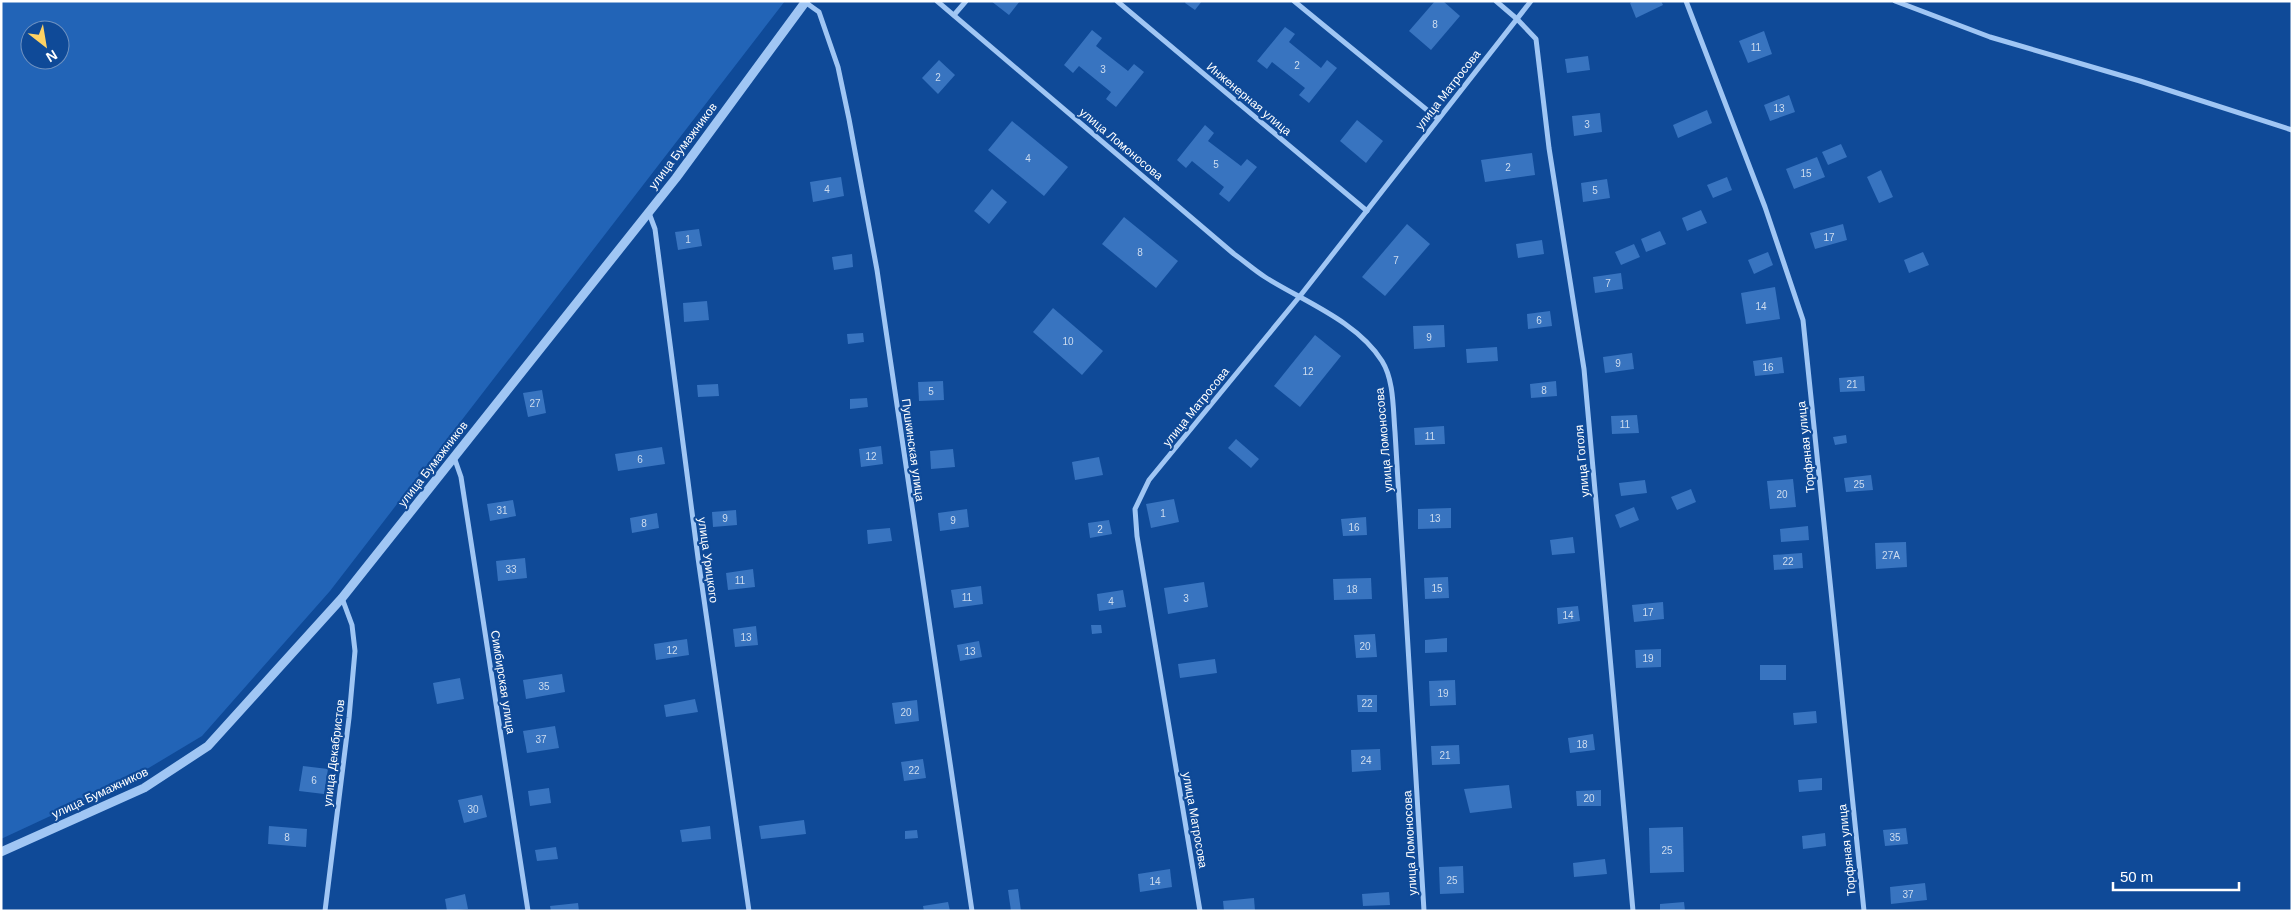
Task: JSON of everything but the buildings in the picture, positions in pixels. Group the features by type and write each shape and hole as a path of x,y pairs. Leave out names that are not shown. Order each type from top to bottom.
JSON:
{"street":[{"name":"улица Ломоносова","path":"937,1 1234,254 1264,277 1300,296 1361,336 1382,362 1392,391 1424,911"},
{"path":"954,15 966,1"},
{"name":"Инженерная улица","path":"1118,1 1367,211"},
{"path":"1294,1 1438,119"},
{"name":"улица Гоголя","path":"1496,1 1536,39 1549,148 1584,368 1633,911"},
{"name":"улица Матросова","path":"1200,911 1137,536 1135,509 1149,480 1300,296 1530,1"},
{"name":"Торфяная улица","path":"1686,1 1765,207 1803,320 1864,911"},
{"path":"1895,1 1990,37 2140,81 2292,130"},
{"name":"улица Бумажников","path":"1,852 144,788 208,746 342,598 648,212 806,2"},
{"name":"Пушкинская улица","path":"806,2 819,12 838,67 855,147 877,270 972,911"},
{"name":"улица Урицкого","path":"648,212 655,230 698,558 749,911"},
{"name":"Симбирская улица","path":"454,457 461,477 528,911"},
{"name":"улица Декабристов","path":"325,911 349,718 354,651 352,625 342,598"}],"shaded area":[{"path":"1,1 785,1 330,591 202,736 132,778 1,839"}]}
